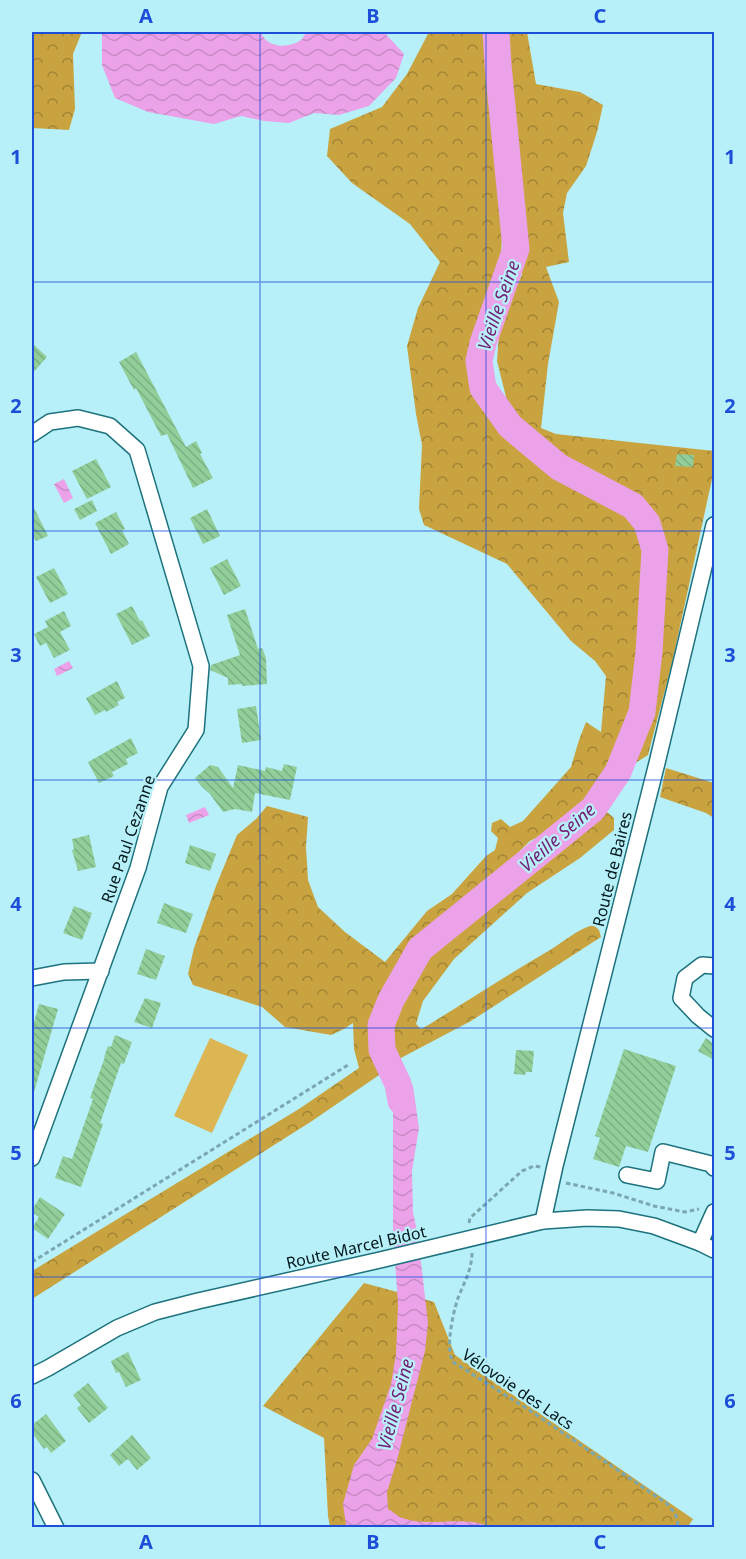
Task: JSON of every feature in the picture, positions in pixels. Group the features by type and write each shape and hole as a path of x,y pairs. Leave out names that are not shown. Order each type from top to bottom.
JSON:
{"street":[{"name":"Rue Paul Cezanne","path":"32,434 50,422 78,418 110,426 137,450 201,666 195,730 160,787 138,868 32,1158"},
{"name":"Route de Baires","path":"543,1221 714,525"},
{"path":"714,966 702,965 685,978 681,998 714,1029"},
{"path":"32,978 64,972 101,971"},
{"path":"627,1175 657,1181 663,1152 711,1164 714,1168"},
{"path":"700,1243 709,1210"},
{"name":"Route Marcel Bidot","path":"32,1376 117,1328 155,1312 543,1221 587,1218 619,1219 654,1226 714,1250"},
{"path":"32,1480 57,1527"}],"path":[{"path":"32,1262 348,1065"},
{"name":"Vélovoie des Lacs","path":"677,1527 677,1515 666,1503 532,1412 453,1362 449,1356 448,1343 457,1301 471,1265 472,1250 468,1239 470,1218 522,1171 534,1166 654,1206 685,1212 709,1210"}],"green space":[{"path":"32,32 82,32 73,54 75,109 69,130 32,128"},
{"path":"429,32 486,32 503,218 501,256 476,326 470,357 474,389 515,440 557,475 632,511 645,530 649,556 647,621 640,703 630,733 602,786 576,817 530,841 487,883 429,932 391,981 375,1019 372,1042 382,1073 312,1121 32,1299 32,1271 299,1109 359,1068 354,1049 353,1023 331,1035 285,1027 262,1007 193,985 188,974 194,948 237,835 267,806 308,817 306,847 308,880 318,907 345,932 385,962 427,911 452,894 486,856 495,850 498,838 491,831 492,823 501,819 510,827 523,821 571,767 586,722 601,732 606,676 595,661 571,641 507,564 424,525 419,509 422,445 407,346 418,308 440,262 410,224 352,183 327,156 330,129 382,107 407,74"},
{"path":"503,32 527,32 536,84 580,92 603,105 586,166 567,193 563,213 569,262 546,267 559,302 548,364 541,428 556,434 714,451 714,470 672,663 648,755 626,769 650,702 662,556 654,523 637,502 570,464 518,423 506,397 497,361 500,319 522,275"},
{"path":"666,768 714,783 714,818 660,797"},
{"path":"607,812 614,818 614,830 580,858 527,893 454,959 423,1001 416,1024 421,1029 430,1024 582,929 594,925 601,937 471,1021 399,1059 389,1042 387,1031 393,1008 433,954 513,885"},
{"path":"364,1283 434,1302 455,1355 693,1519 687,1528 330,1527 324,1438 263,1406"}],"shaded area":[{"path":"210,1038 248,1055 212,1133 174,1116"}],"water":[{"path":"102,32 261,32 272,44 284,46 301,40 307,32 384,32 404,54 396,78 369,106 339,115 314,113 289,123 241,116 214,124 148,112 115,98 102,65"},
{"path":"64,479 73,498 64,503 54,484"},
{"path":"69,661 73,668 57,676 54,669"},
{"path":"205,807 209,815 189,823 186,815"},
{"path":"399,1059 413,1086 419,1128 412,1171 413,1212 428,1323 425,1351 387,1492 388,1509 400,1517 422,1522 468,1522 490,1527 347,1527 346,1525 343,1504 354,1465 372,1439 391,1384 396,1354 398,1304 393,1232 393,1113 391,1097 382,1073"}],"building":[{"path":"32,343 47,357 32,374"},
{"path":"136,352 186,447 196,441 213,478 193,488 167,434 161,436 136,388 134,390 119,362"},
{"path":"677,454 694,455 693,467 675,466"},
{"path":"96,459 111,487 87,499 72,471"},
{"path":"92,500 97,511 80,520 74,509"},
{"path":"32,504 48,536 36,541 32,534"},
{"path":"207,509 220,536 203,544 190,518"},
{"path":"116,512 125,529 122,530 129,544 111,554 95,523"},
{"path":"227,559 241,586 224,595 210,568"},
{"path":"54,568 68,594 50,603 36,577"},
{"path":"132,606 150,636 132,645 116,614"},
{"path":"245,609 258,649 262,648 266,658 267,684 228,685 228,678 210,670 211,665 240,655 227,615"},
{"path":"64,611 71,626 60,632 70,650 54,658 46,643 40,646 34,634 48,627 45,621"},
{"path":"117,681 125,698 117,702 119,705 95,715 86,698"},
{"path":"256,706 261,740 242,743 237,709"},
{"path":"131,738 138,753 126,759 128,764 112,772 114,776 99,783 88,762"},
{"path":"284,764 297,767 290,800 255,793 252,812 235,809 223,812 195,778 210,765 218,767 233,788 238,765 265,771 266,767 282,771"},
{"path":"89,835 96,867 78,871 72,850 74,849 72,839"},
{"path":"190,845 216,854 210,871 185,863"},
{"path":"164,903 193,914 186,933 157,923"},
{"path":"74,906 92,913 82,940 63,933"},
{"path":"146,949 165,956 156,980 137,974"},
{"path":"145,998 161,1003 152,1028 134,1022"},
{"path":"39,1004 58,1009 34,1092 32,1092 32,1030"},
{"path":"115,1035 132,1042 124,1064 121,1063 81,1187 55,1178 63,1156 72,1159 93,1099 90,1098 104,1057"},
{"path":"706,1038 714,1044 714,1060 698,1051"},
{"path":"624,1049 676,1066 648,1152 626,1146 619,1167 593,1159 600,1138 595,1136"},
{"path":"516,1050 534,1051 532,1072 526,1072 525,1075 514,1074"},
{"path":"40,1197 65,1214 48,1239 32,1228 39,1217 32,1210"},
{"path":"128,1352 141,1380 126,1387 111,1361"},
{"path":"88,1383 108,1408 89,1423 77,1408 81,1405 73,1395"},
{"path":"46,1414 66,1441 51,1453 47,1447 44,1449 32,1433 32,1425"},
{"path":"132,1435 151,1458 137,1470 128,1459 119,1466 110,1455"}],"waterway":[{"name":"Vieille Seine","path":"401,1101 398,1084 382,1050 381,1025 391,1000 420,949 593,809 618,772 642,712 649,652 655,550 647,523 633,506 559,467 510,426 483,388 479,361 483,343 516,249 496,32"}]}
